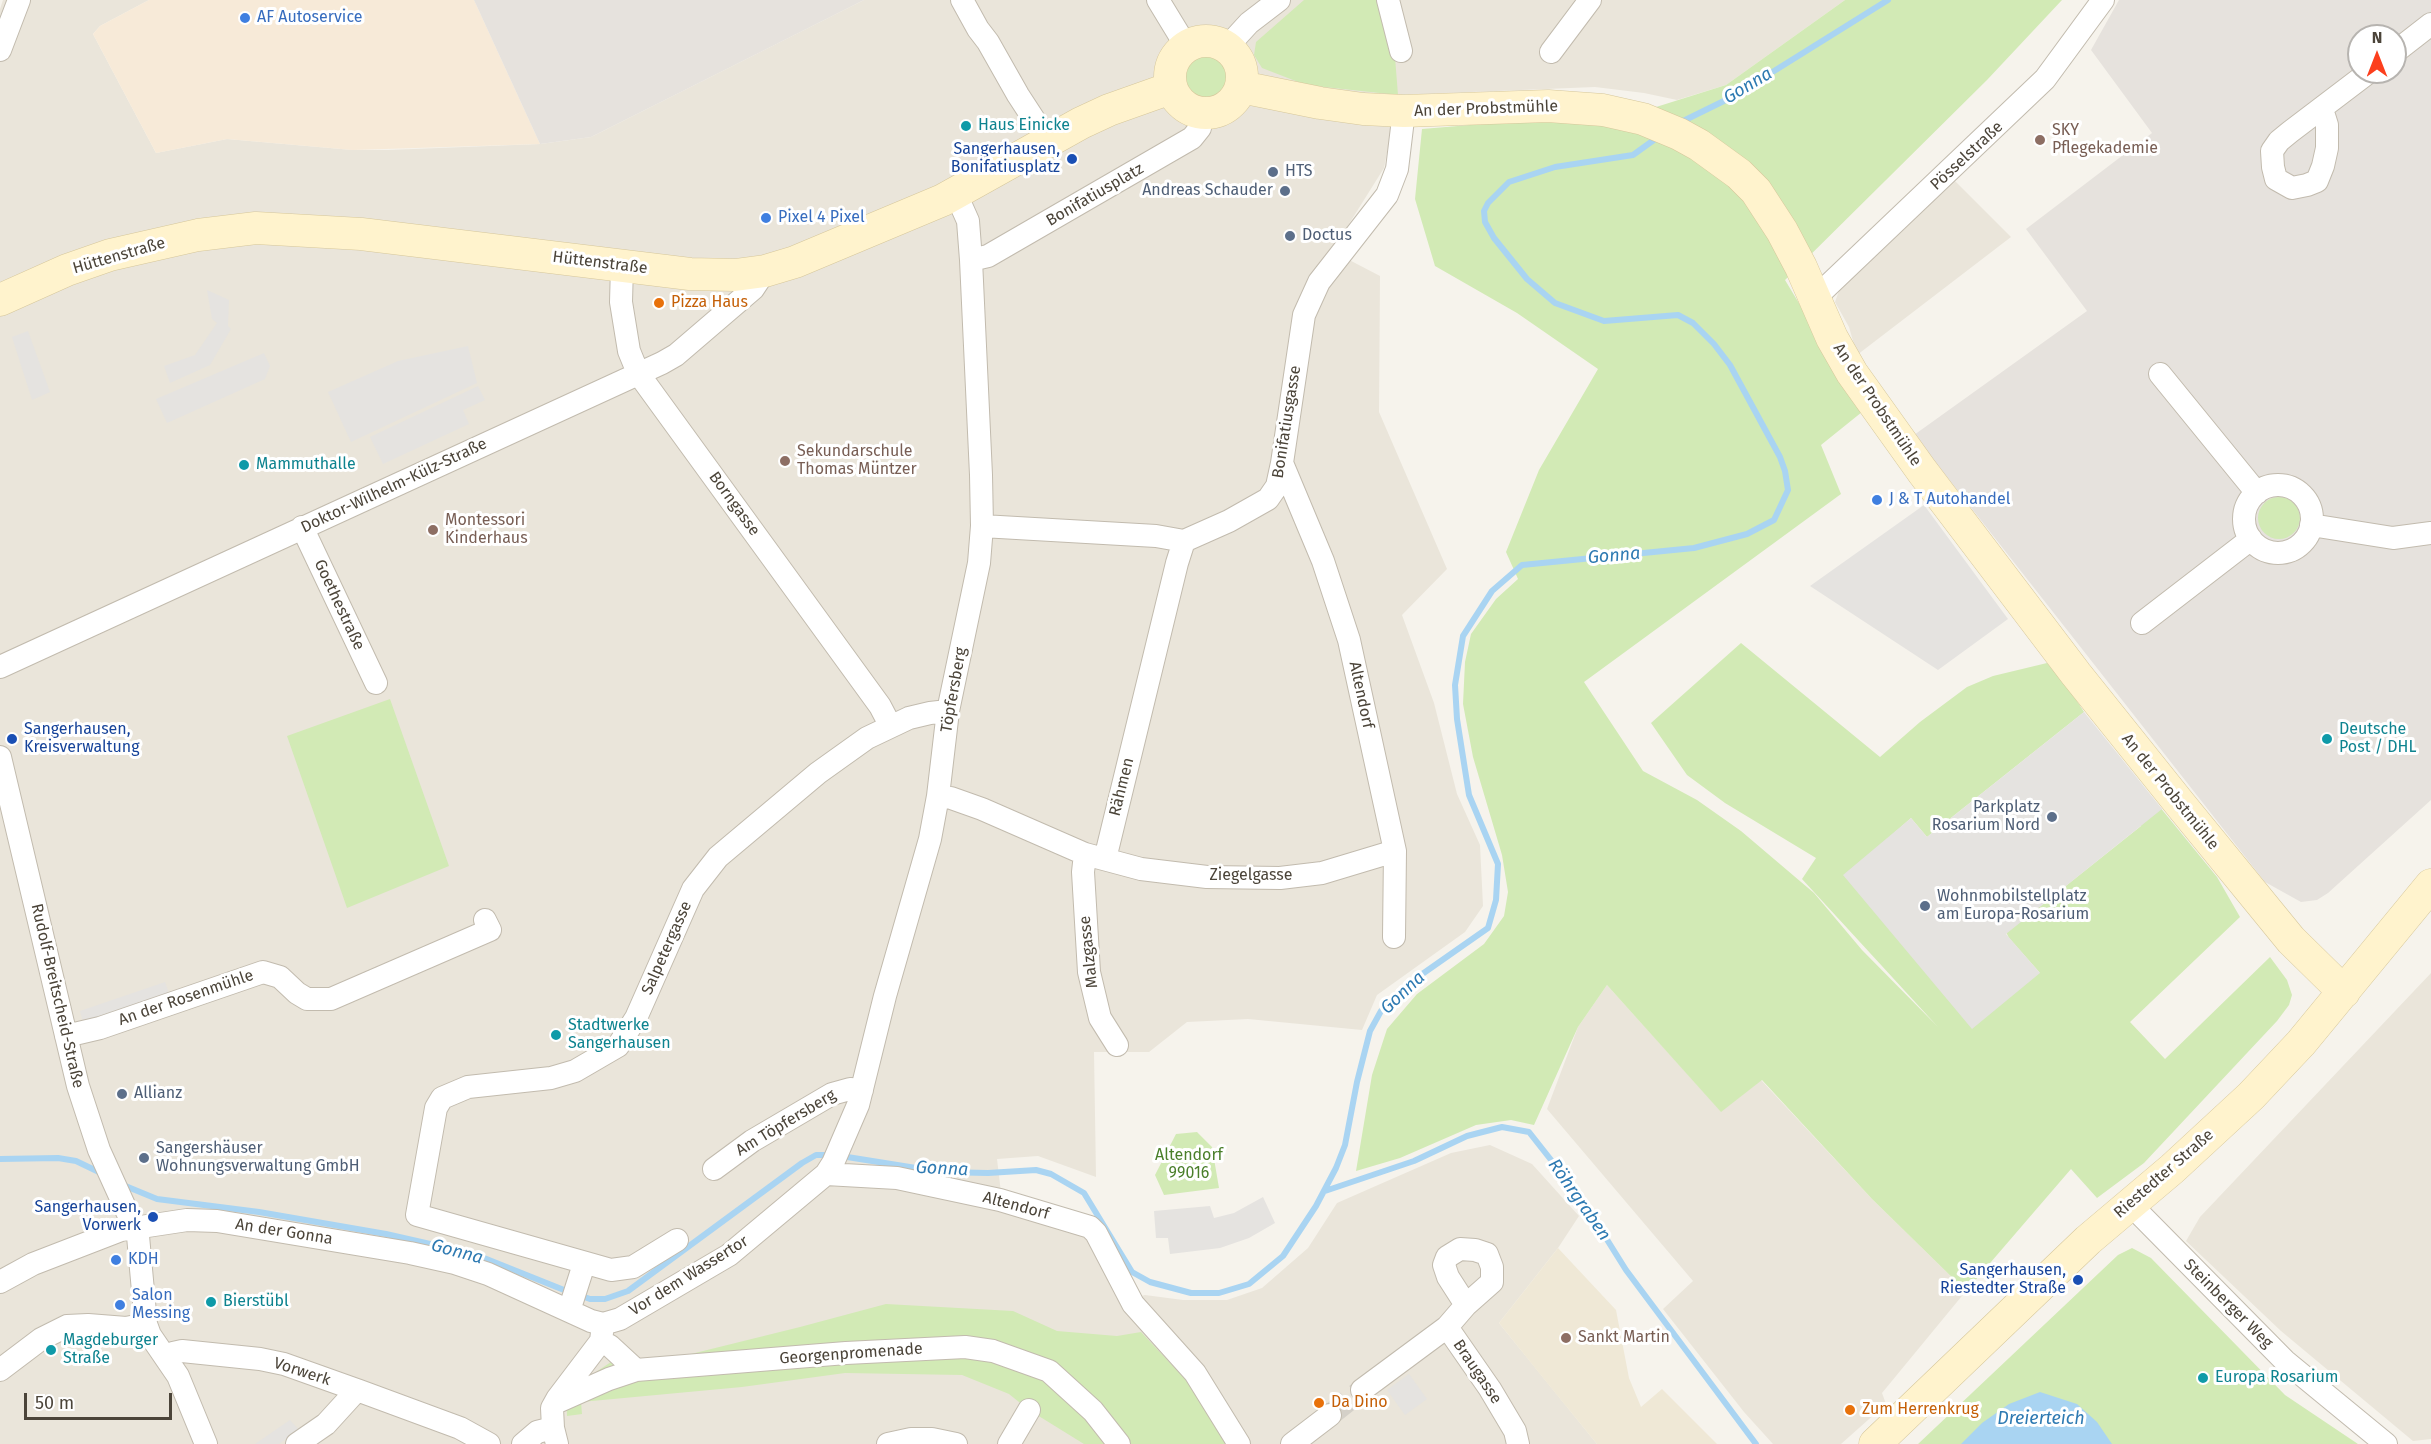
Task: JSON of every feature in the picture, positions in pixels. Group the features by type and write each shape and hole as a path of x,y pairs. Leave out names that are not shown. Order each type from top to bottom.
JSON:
{"street":[{"path":"0,50 19,0"},
{"path":"962,0 1048,141"},
{"path":"1158,0 1186,46"},
{"path":"1227,47 1249,23 1279,0"},
{"path":"1388,0 1401,51"},
{"path":"1551,52 1590,0"},
{"name":"Pösselstraße","path":"1815,298 2038,86 2103,0"},
{"path":"2407,43 2431,24"},
{"path":"1207,41 1227,47 1239,62 1242,74 1241,87 1236,98 1227,107 1215,112 1202,113 1183,105 1171,88 1172,64 1178,54 1186,46 1207,41"},
{"path":"2322,109 2354,84"},
{"name":"An der Probstmühle","path":"1241,87 1320,103 1404,111 1566,106 1603,110 1642,119 1679,134 1719,158 1756,191 1791,248 1832,338 1867,396 2076,674 2291,940 2344,992"},
{"name":"Hüttenstraße","path":"0,300 67,270 110,255 185,237 247,228 361,234 707,275 735,275 765,271 795,262 956,194 1048,141 1109,110 1171,88"},
{"name":"Bonifatiusgasse","path":"1184,541 1229,521 1268,499 1277,486 1304,315 1319,282 1387,195 1397,169 1404,111"},
{"name":"Bonifatiusplatz","path":"972,260 988,256 1192,138 1200,129 1202,113"},
{"name":"Töpfersberg","path":"830,1168 843,1142 862,1090 885,996 919,879 938,796 948,711 976,582 982,526 972,260 968,221 956,194"},
{"name":"Borngasse","path":"622,266 621,302 629,351 638,373 880,706 890,725"},
{"name":"Doktor-Wilhelm-Külz-Straße","path":"0,667 676,355 753,289 765,271"},
{"path":"2160,374 2257,493"},
{"name":"Altendorf","path":"1282,463 1323,561 1349,640 1395,851 1394,937"},
{"path":"2276,485 2296,490 2309,506 2311,525 2301,544 2282,553 2268,551 2251,539 2244,518 2248,504 2257,493 2276,485"},
{"path":"2311,525 2393,538 2431,533"},
{"path":"982,526 1156,536 1184,541"},
{"name":"Goethestraße","path":"303,527 376,682"},
{"path":"2142,622 2251,539"},
{"name":"Rähmen","path":"1095,856 1184,541"},
{"name":"Salpetergasse","path":"582,1270 417,1215 436,1108 442,1098 468,1087 551,1078 575,1071 618,1046 636,1018 688,899 702,875 718,857 818,773 867,738 890,725 918,715 948,711"},
{"name":"Rudolf-Breitscheid-Straße","path":"0,757 81,1097 102,1155 135,1227 139,1245 146,1324"},
{"path":"938,796 982,809 1095,856"},
{"name":"Ziegelgasse","path":"1095,856 1141,869 1207,877 1280,878 1322,873 1395,851"},
{"name":"Malzgasse","path":"1095,856 1084,898 1091,983 1100,1018 1117,1045"},
{"name":"Riestedter Straße","path":"1875,1444 2088,1240 2186,1157 2251,1096 2301,1043 2431,885"},
{"name":"An der Rosenmühle","path":"66,1036 100,1028 263,972 280,977 307,999 332,999 490,930 485,920"},
{"name":"Am Töpfersberg","path":"714,1169 752,1141 832,1094 850,1089 862,1090"},
{"name":"Altendorf","path":"830,1168 897,1178 974,1194 1087,1225 1096,1233 1133,1304 1195,1373 1239,1444"},
{"name":"Vor dem Wassertor","path":"602,1333 620,1319 729,1255 830,1168"},
{"name":"Steinberger Weg","path":"2130,1204 2201,1279 2285,1361 2386,1444"},
{"name":"An der Gonna","path":"0,1282 33,1264 115,1232 187,1220 217,1221 410,1253 472,1268 571,1305 602,1333 610,1346 636,1370"},
{"path":"571,1305 582,1270 633,1267 677,1240"},
{"name":"Braugasse","path":"1466,1305 1447,1327 1490,1389 1515,1431 1518,1444"},
{"path":"0,1370 41,1339 67,1326 126,1328 146,1324 150,1335 178,1376 206,1444"},
{"path":"1362,1390 1447,1327"},
{"path":"523,1444 537,1432 555,1436 551,1416 555,1403 602,1333"},
{"name":"Georgenpromenade","path":"555,1403 609,1379 636,1370 846,1353 965,1347 993,1351 1049,1371 1093,1411 1119,1444"},
{"name":"Vorwerk","path":"166,1357 182,1351 260,1359 284,1364 357,1390 326,1424 297,1444"},
{"path":"357,1390 460,1428 489,1444"},
{"path":"1009,1444 1029,1410"},
{"path":"1292,1444 1330,1414"},
{"path":"888,1444 911,1439 932,1439 956,1444"}],"shaded area":[{"path":"3,0 149,0 100,26 93,34 156,153 227,139 353,150 388,150 540,144 591,137 864,0 1845,0 1726,85 1677,100 1595,87 1398,95 1384,168 1332,251 1380,276 1379,412 1447,569 1402,615 1434,703 1457,794 1480,845 1483,906 1465,932 1377,995 1362,1030 1248,1019 1187,1022 1149,1052 1094,1052 1096,1177 1038,1156 997,1159 1002,1201 1089,1237 1125,1300 1145,1295 1183,1300 1227,1300 1262,1288 1308,1248 1337,1203 1451,1153 1490,1145 1532,1164 1579,1216 1558,1248 1499,1323 1597,1444 0,1444 0,9"},
{"path":"149,0 474,0 540,144 353,150 227,139 156,153 93,34 100,26"},
{"path":"474,0 864,0 591,137 540,144"},
{"path":"2119,0 2431,0 2431,800 2328,893 2317,900 2301,902 2265,882 1914,435 2087,311 2026,229 2152,133 2091,50"},
{"path":"1953,179 2011,237 1857,355 1849,327 1835,302 1840,288"},
{"path":"207,290 229,300 228,326 231,329 210,365 170,383 164,366 195,355 217,323 212,319"},
{"path":"28,331 50,392 32,400 12,337"},
{"path":"468,346 477,383 351,442 328,392 398,361"},
{"path":"264,353 270,366 265,379 167,423 156,399"},
{"path":"478,386 485,400 463,410 469,424 383,464 370,437"},
{"path":"1924,505 2008,619 1938,670 1810,586"},
{"path":"2084,712 2162,809 2006,934 2040,973 1972,1029 1843,875 1911,818 1927,837"},
{"path":"2431,973 2431,1439 2413,1441 2281,1331 2186,1241 2200,1217"},
{"path":"165,982 170,996 84,1026 80,1011"},
{"path":"1607,985 1721,1111 1761,1080 1872,1199 1966,1291 1882,1393 1886,1404 1841,1444 1773,1444 1744,1412 1663,1309 1693,1281 1547,1109 1578,1027"},
{"path":"1263,1197 1275,1223 1249,1238 1220,1248 1170,1254 1168,1238 1156,1238 1154,1211 1210,1206 1214,1218 1234,1213"},
{"name":"Sankt Martin","path":"1558,1248 1616,1310 1629,1378 1641,1407 1662,1389 1717,1444 1597,1444 1548,1384 1499,1323"},
{"path":"1409,1374 1427,1399 1405,1415 1387,1390"},
{"path":"290,1420 299,1430 279,1444 255,1444"}],"green space":[{"path":"1304,0 1381,0 1395,57 1398,95 1306,85 1262,68 1254,55 1256,42"},
{"path":"1845,0 2062,0 1987,80 1785,280 1862,412 1821,445 1841,494 1584,682 1643,771 1697,800 1741,831 1814,893 1862,950 1938,1027 1802,879 1816,858 1725,803 1687,775 1651,723 1741,643 1880,757 1920,722 1967,687 1993,676 2047,663 2068,687 2084,712 1927,837 1911,818 1845,877 2040,973 2009,938 2005,930 2028,916 2141,826 2137,804 2150,795 2217,877 2240,917 2130,1022 2165,1059 2270,957 2287,980 2292,995 2289,1005 2277,1021 2144,1163 2097,1198 2071,1169 1966,1291 1872,1199 1762,1080 1721,1112 1607,985 1578,1027 1534,1125 1511,1120 1476,1125 1400,1158 1356,1171 1372,1075 1387,1029 1417,994 1484,944 1504,916 1508,892 1502,855 1473,757 1463,704 1465,662 1471,634 1496,599 1518,579 1506,552 1539,470 1598,369 1517,313 1435,266 1415,199 1422,129 1494,123 1618,119 1726,85"},
{"path":"1206,55 1222,62 1229,78 1222,94 1206,101 1190,94 1183,78 1190,62"},
{"path":"2279,497 2287,498 2294,503 2299,510 2299,526 2294,533 2287,538 2279,539 2271,538 2264,533 2259,526 2258,518 2259,510 2264,503 2271,498"},
{"path":"390,699 449,866 347,908 287,736"},
{"name":"Altendorf 99016","path":"1197,1132 1212,1147 1219,1188 1164,1195 1155,1175 1176,1134"},
{"path":"2132,1248 2151,1258 2285,1395 2358,1444 1918,1444 2118,1255"},
{"path":"886,1304 1013,1311 1057,1331 1117,1336 1141,1332 1186,1380 1227,1444 1084,1444 1029,1410 1009,1394 962,1375 845,1373 742,1387 581,1402 582,1414 567,1416 566,1392 611,1362 647,1361 691,1354"}],"water":[{"name":"Dreierteich","path":"2040,1392 2077,1404 2097,1422 2112,1444 1961,1444 1982,1423 2009,1404"}],"waterway":[{"name":"Gonna","path":"1679,123 1734,96 1888,0"},
{"name":"Gonna","path":"841,1156 941,1172 988,1173 1036,1170 1051,1174 1084,1193 1132,1272 1150,1282 1191,1293 1219,1293 1249,1284 1283,1256 1316,1206 1336,1168 1345,1145 1370,1031 1381,1011 1408,984 1488,928 1496,900 1498,864 1469,795 1457,719 1455,685 1463,636 1492,591 1522,565 1694,548 1747,534 1774,520 1788,490 1780,457 1730,365 1714,344 1693,323 1678,315 1604,321 1555,303 1527,279 1494,238 1485,222 1484,211 1488,203 1509,182 1555,167 1633,155 1658,137"},
{"name":"Röhrgraben","path":"1325,1191 1414,1161 1467,1136 1502,1127 1529,1132 1581,1198 1626,1270 1756,1444"},
{"name":"Gonna","path":"579,1295 590,1299 605,1299 628,1291 802,1163 816,1155 831,1155"},
{"name":"Gonna","path":"0,1159 58,1158 76,1161 101,1173"},
{"name":"Gonna","path":"123,1185 157,1199 259,1212 386,1234 474,1254 569,1292"}],"tunnel":[{"path":"1330,1415 1362,1390"}],"place":[{"name":"AF Autoservice","path":"245,18"},
{"name":"Haus Einicke","path":"966,126"},
{"name":"SKY Pflegekademie","path":"2040,140"},
{"name":"Sangerhausen, Bonifatiusplatz","path":"1072,159"},
{"name":"HTS","path":"1273,172"},
{"name":"Andreas Schauder","path":"1285,191"},
{"name":"Pixel 4 Pixel","path":"766,218"},
{"name":"Doctus","path":"1290,236"},
{"name":"Pizza Haus","path":"659,303"},
{"name":"Sekundarschule Thomas Müntzer","path":"785,461"},
{"name":"Mammuthalle","path":"244,465"},
{"name":"J & T Autohandel","path":"1877,500"},
{"name":"Montessori Kinderhaus","path":"433,530"},
{"name":"Sangerhausen, Kreisverwaltung","path":"12,739"},
{"name":"Deutsche Post / DHL","path":"2327,739"},
{"name":"Parkplatz Rosarium Nord","path":"2052,817"},
{"name":"Wohnmobilstellplatz am Europa-Rosarium","path":"1925,906"},
{"name":"Stadtwerke Sangerhausen","path":"556,1035"},
{"name":"Allianz","path":"122,1094"},
{"name":"Sangershäuser Wohnungsverwaltung GmbH","path":"144,1158"},
{"name":"Sangerhausen, Vorwerk","path":"153,1217"},
{"name":"KDH","path":"116,1260"},
{"name":"Sangerhausen, Riestedter Straße","path":"2078,1280"},
{"name":"Bierstübl","path":"211,1302"},
{"name":"Salon Messing","path":"120,1305"},
{"name":"Sankt Martin","path":"1566,1338"},
{"name":"Magdeburger Straße","path":"51,1350"},
{"name":"Europa Rosarium","path":"2203,1378"},
{"name":"Da Dino","path":"1319,1403"},
{"name":"Zum Herrenkrug","path":"1850,1410"}]}
